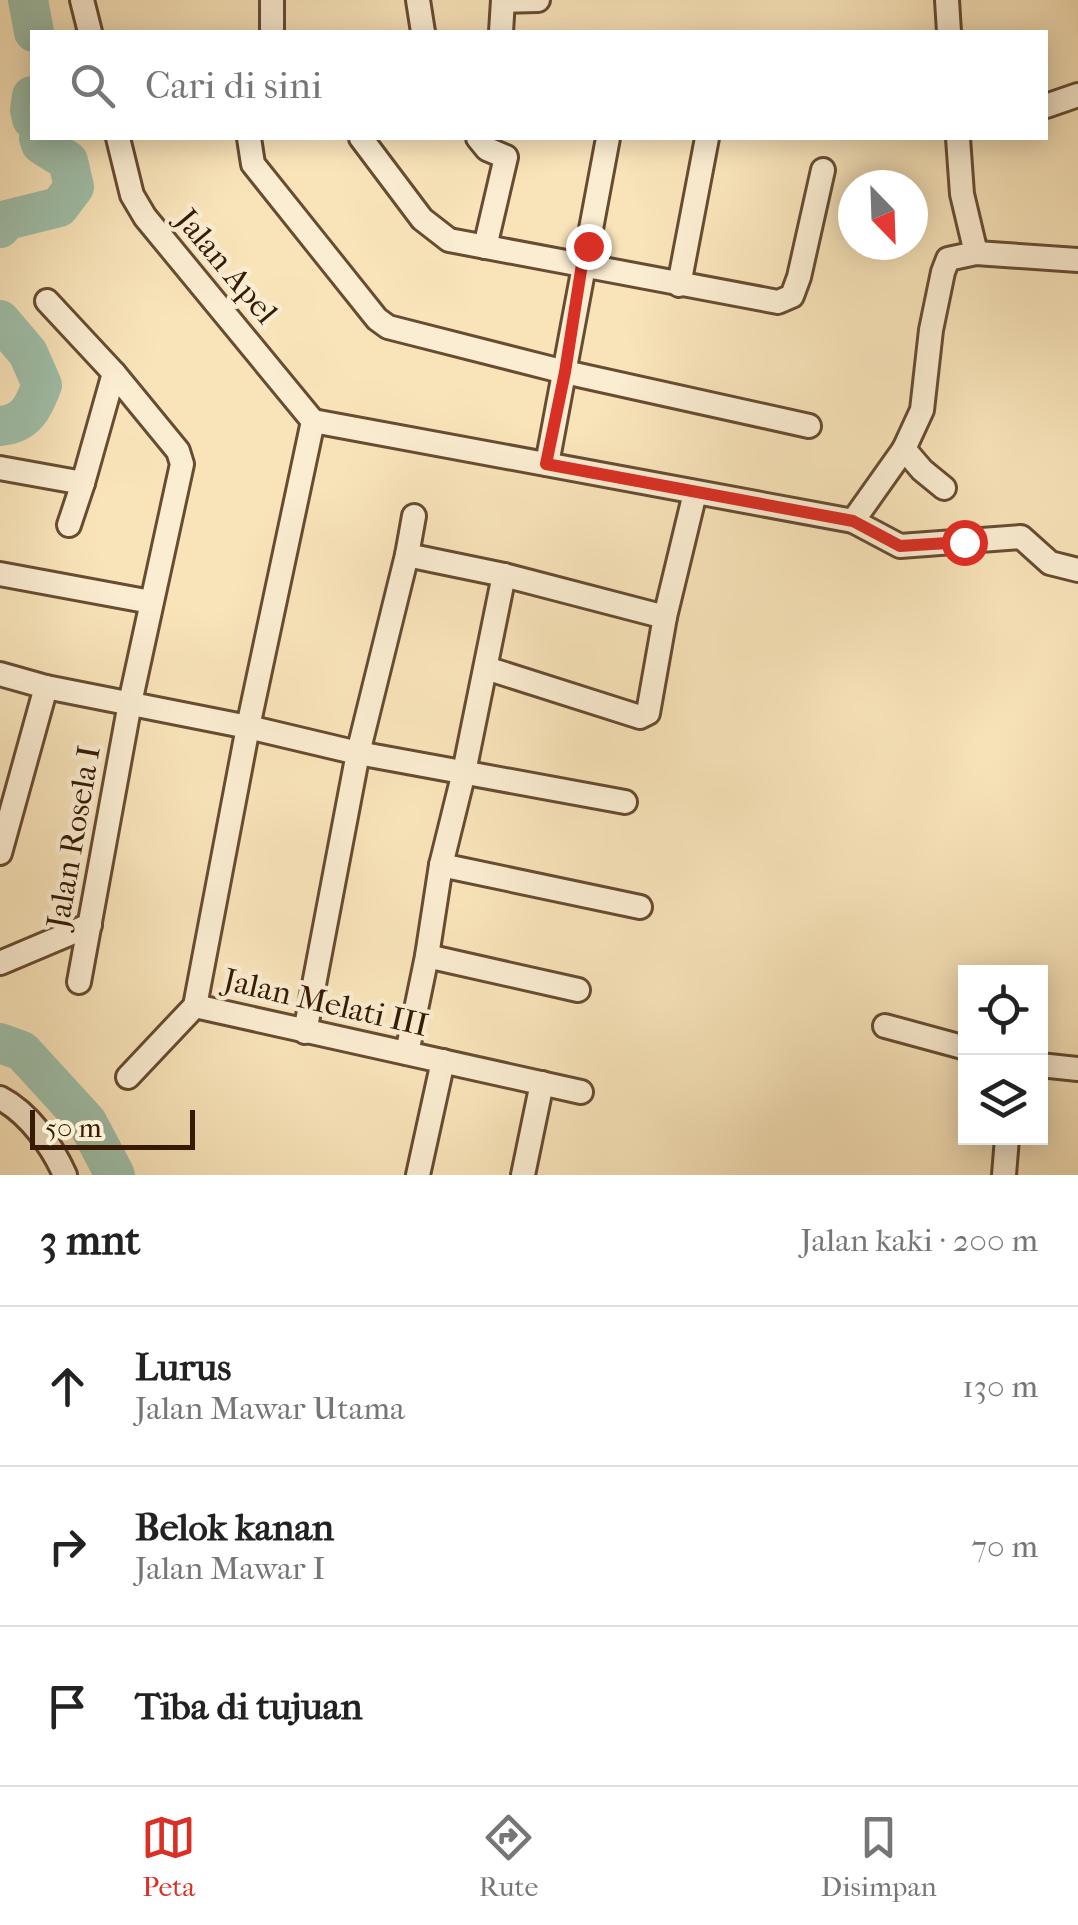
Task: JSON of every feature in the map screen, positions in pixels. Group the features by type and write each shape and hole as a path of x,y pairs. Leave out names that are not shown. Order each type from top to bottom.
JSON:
{"street":[{"path":"82,0 90,30"},
{"path":"272,0 272,30"},
{"path":"418,0 423,30"},
{"path":"501,30 503,1 538,0"},
{"path":"946,0 948,30"},
{"path":"1048,105 1078,94"},
{"name":"Jalan Apel","path":"118,140 132,194 145,217 313,421"},
{"path":"249,140 253,164 377,319 398,330 809,426"},
{"path":"363,140 422,219 449,240 778,302 792,296 800,277 823,170"},
{"path":"480,140 487,149 506,157 485,247"},
{"path":"546,464 608,140"},
{"path":"679,284 707,140"},
{"path":"958,140 962,194 976,253"},
{"path":"853,521 904,449 922,410 930,330 948,258 976,253 1078,260"},
{"name":"Jalan Rosela I","path":"47,301 178,450 182,464 130,703 78,982"},
{"path":"69,525 114,374"},
{"path":"128,1077 195,1006 248,727 313,421 853,521 900,546 1021,537 1050,563 1078,570"},
{"path":"904,449 944,488"},
{"path":"0,468 83,483"},
{"path":"486,668 640,717 648,713 665,618 695,492"},
{"path":"305,1032 358,753 408,555 414,516"},
{"path":"408,555 665,618"},
{"path":"0,574 151,602"},
{"path":"408,1053 442,865 504,576"},
{"path":"0,674 358,753 625,802"},
{"path":"0,853 46,687"},
{"path":"442,865 640,907"},
{"path":"0,963 90,925"},
{"path":"427,956 578,990"},
{"name":"Jalan Melati III","path":"195,1006 581,1092"},
{"path":"886,1026 958,1046"},
{"name":"Jalan Melati III","path":"418,1175 443,1061"},
{"path":"1048,1067 1078,1069"},
{"path":"523,1175 542,1084"},
{"path":"0,1098 16,1106 34,1127 65,1175"},
{"path":"1004,1175 1006,1145"}],"waterway":[{"path":"28,0 34,30"},
{"path":"0,228 7,220 59,207 74,187 68,161 40,140"},
{"path":"0,320 28,353 42,385 23,418 0,426"},
{"path":"0,1043 22,1051 87,1122 115,1175"}],"route":[{"path":"588,246 546,464 853,521 900,546 964,542"}]}
